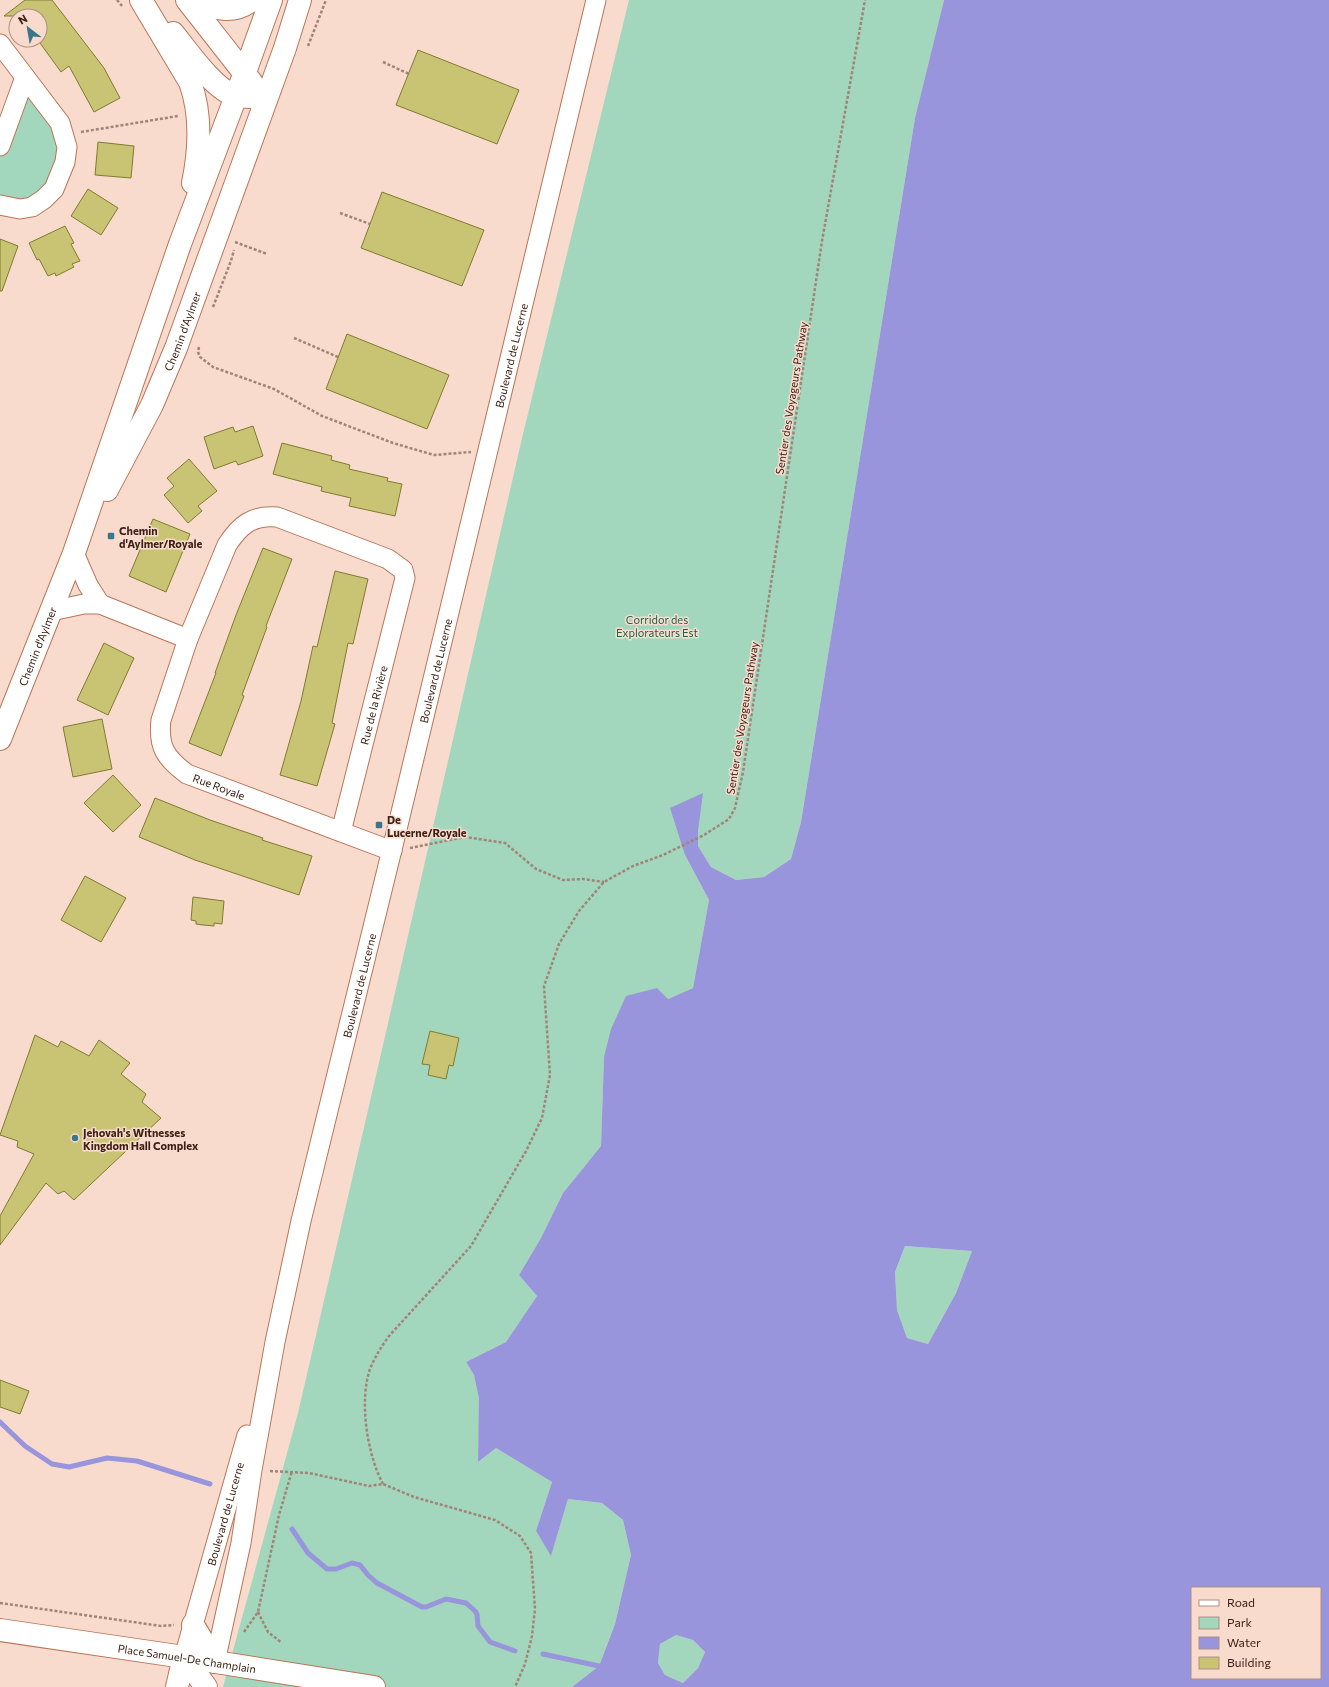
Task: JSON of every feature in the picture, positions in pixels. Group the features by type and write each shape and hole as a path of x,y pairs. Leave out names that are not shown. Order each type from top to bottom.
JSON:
{"main road":[{"path":"141,0 190,82 195,96 198,112 197,157 180,244"},
{"path":"146,0 214,82 224,90 236,96 266,98"},
{"path":"187,0 244,75 266,98"},
{"path":"196,0 219,9 234,10 252,0"},
{"name":"Chemin d'Aylmer","path":"0,739 74,553 180,244 271,0"},
{"name":"Chemin d'Aylmer","path":"74,553 152,404 176,348 285,48 300,0"},
{"path":"185,1625 215,1662"},
{"name":"Place Samuel-De Champlain","path":"0,1630 374,1687"},
{"path":"184,1657 206,1687"},
{"name":"Boulevard de Lucerne","path":"177,1687 184,1657"},
{"name":"Boulevard de Lucerne","path":"211,1687 215,1662"}],"street":[{"name":"Boulevard de Lucerne","path":"215,1662 241,1543 252,1470 275,1342 301,1221 488,454 596,0"},
{"path":"0,44 60,123 67,147 65,162 54,189 44,199 32,206 20,209 0,205"},
{"path":"0,146 25,77"},
{"name":"Rue Royale","path":"392,851 187,774 175,766 168,757 162,746 160,733 161,720 188,639 227,546 234,534 243,525 255,518 266,516 277,517 388,559 403,570 405,578"},
{"path":"74,553 88,585 100,604"},
{"name":"Rue de la Rivière","path":"341,832 405,578"},
{"path":"51,611 84,604 100,604 188,639"},
{"name":"Boulevard de Lucerne","path":"184,1657 185,1625 275,1342"}],"path":[{"name":"Sentier des Voyageurs Pathway","path":"383,1484 377,1474 366,1425 365,1393 370,1369 378,1351 389,1336 471,1246 526,1151 542,1118 550,1075 544,986 560,944 579,911 604,882 633,866 663,855 704,835 728,819 735,808 743,772 822,241 864,0"},
{"path":"383,62 409,74"},
{"path":"64,135 181,116"},
{"path":"340,212 370,224"},
{"path":"212,311 232,261 238,235"},
{"path":"236,242 267,254"},
{"path":"294,338 338,357"},
{"path":"200,340 198,352 200,357 213,367 274,389 322,416 393,443 434,455 468,451 488,454"},
{"path":"392,851 465,837 505,843 536,868 563,880 583,879 604,882"},
{"path":"252,1470 309,1473 369,1486 383,1484 414,1497 495,1520 520,1536 531,1553 535,1609 532,1636 525,1664 514,1687"},
{"path":"244,1632 258,1612 279,1515 292,1471"},
{"path":"0,1603 161,1626 185,1625"},
{"path":"258,1612 268,1632 282,1643"}],"green space":[{"name":"Corridor des Explorateurs Est","path":"629,0 944,0 915,118 801,822 791,859 764,877 736,880 711,867 698,846 698,831 685,855 709,900 693,988 668,999 604,1057 601,1146 563,1193 541,1238 519,1275 537,1296 506,1342 466,1362 474,1375 480,1398 478,1462 496,1448 552,1482 536,1531 551,1555 568,1499 602,1503 623,1520 631,1555 615,1624 599,1666 572,1687 223,1687 298,1413 522,438"},
{"path":"25,77 64,135 44,199 0,205 0,146"},
{"path":"905,1246 972,1251 956,1293 928,1344 907,1338 897,1310 895,1272"},
{"path":"676,1635 693,1640 705,1652 698,1668 683,1683 665,1675 658,1663 660,1644"}],"water":[{"path":"944,0 1329,0 1329,1687 572,1687 599,1666 615,1624 631,1555 623,1520 602,1503 568,1499 551,1556 536,1531 552,1482 496,1448 478,1462 479,1398 474,1375 466,1362 506,1342 537,1296 519,1275 541,1238 563,1193 601,1146 604,1057 611,1029 626,996 657,988 668,999 693,988 709,900 685,855 670,808 703,793 698,831 698,846 711,867 736,880 764,877 791,859 801,822 915,118","holes":["905,1246 972,1251 956,1293 928,1344 907,1338 897,1310 895,1272","676,1635 693,1640 705,1652 698,1668 683,1683 665,1675 658,1663 660,1644"]}],"building":[{"path":"25,0 52,0 104,68 120,98 94,112 69,66 61,72 44,48 48,48 48,8 14,8"},
{"path":"418,50 519,90 497,144 396,105"},
{"path":"98,142 134,146 131,178 95,175"},
{"path":"88,189 118,208 101,235 71,216"},
{"path":"382,192 484,230 462,286 361,248"},
{"path":"65,226 74,243 71,244 80,261 72,264 74,267 56,276 55,273 48,276 39,259 37,260 29,243"},
{"path":"0,239 18,246 2,291 0,291"},
{"path":"347,334 449,375 427,429 326,389"},
{"path":"253,426 263,456 238,465 236,461 214,469 204,437 233,427 235,432"},
{"path":"282,443 332,456 331,460 350,465 349,469 388,478 387,481 402,484 395,516 349,506 351,498 321,491 322,487 273,474"},
{"path":"189,459 217,491 198,506 202,511 188,523 164,495 174,486 167,478"},
{"path":"153,519 190,534 166,592 129,576"},
{"path":"263,548 292,559 266,626 267,627 242,695 244,696 221,756 189,743 216,673 236,615"},
{"path":"335,571 368,579 353,644 348,643 332,723 335,724 317,786 280,775 301,701 313,646 317,647"},
{"path":"104,643 134,658 108,715 77,700"},
{"path":"102,719 112,769 73,777 63,727"},
{"path":"113,775 141,805 113,832 84,803"},
{"path":"155,798 210,820 263,838 262,840 312,856 299,895 195,860 139,837"},
{"path":"85,876 126,898 101,942 61,920"},
{"path":"193,897 224,901 222,924 214,923 214,926 203,925 196,924 196,921 191,920"},
{"path":"430,1031 459,1038 453,1066 449,1065 446,1079 428,1075 430,1065 422,1064"},
{"name":"Jehovah's Witnesses Kingdom Hall Complex","path":"35,1035 58,1047 61,1041 89,1056 99,1040 130,1063 121,1074 146,1094 142,1102 161,1118 74,1200 64,1191 58,1194 46,1183 0,1245 0,1216 34,1154 17,1147 18,1141 0,1135"},
{"path":"0,1380 29,1391 20,1414 0,1407"}],"waterway":[{"path":"0,1422 25,1446 52,1464 69,1467 107,1458 137,1461 210,1484"},
{"path":"292,1529 308,1553 327,1569 336,1569 352,1563 360,1565 377,1583 422,1607 426,1607 446,1599 466,1603 477,1614 478,1626 490,1642 515,1651"},
{"path":"543,1654 599,1666"}],"place":[{"name":"Chemin d'Aylmer/Royale","path":"111,536"},
{"name":"De Lucerne/Royale","path":"379,825"},
{"name":"Jehovah's Witnesses Kingdom Hall Complex","path":"75,1138"}]}
